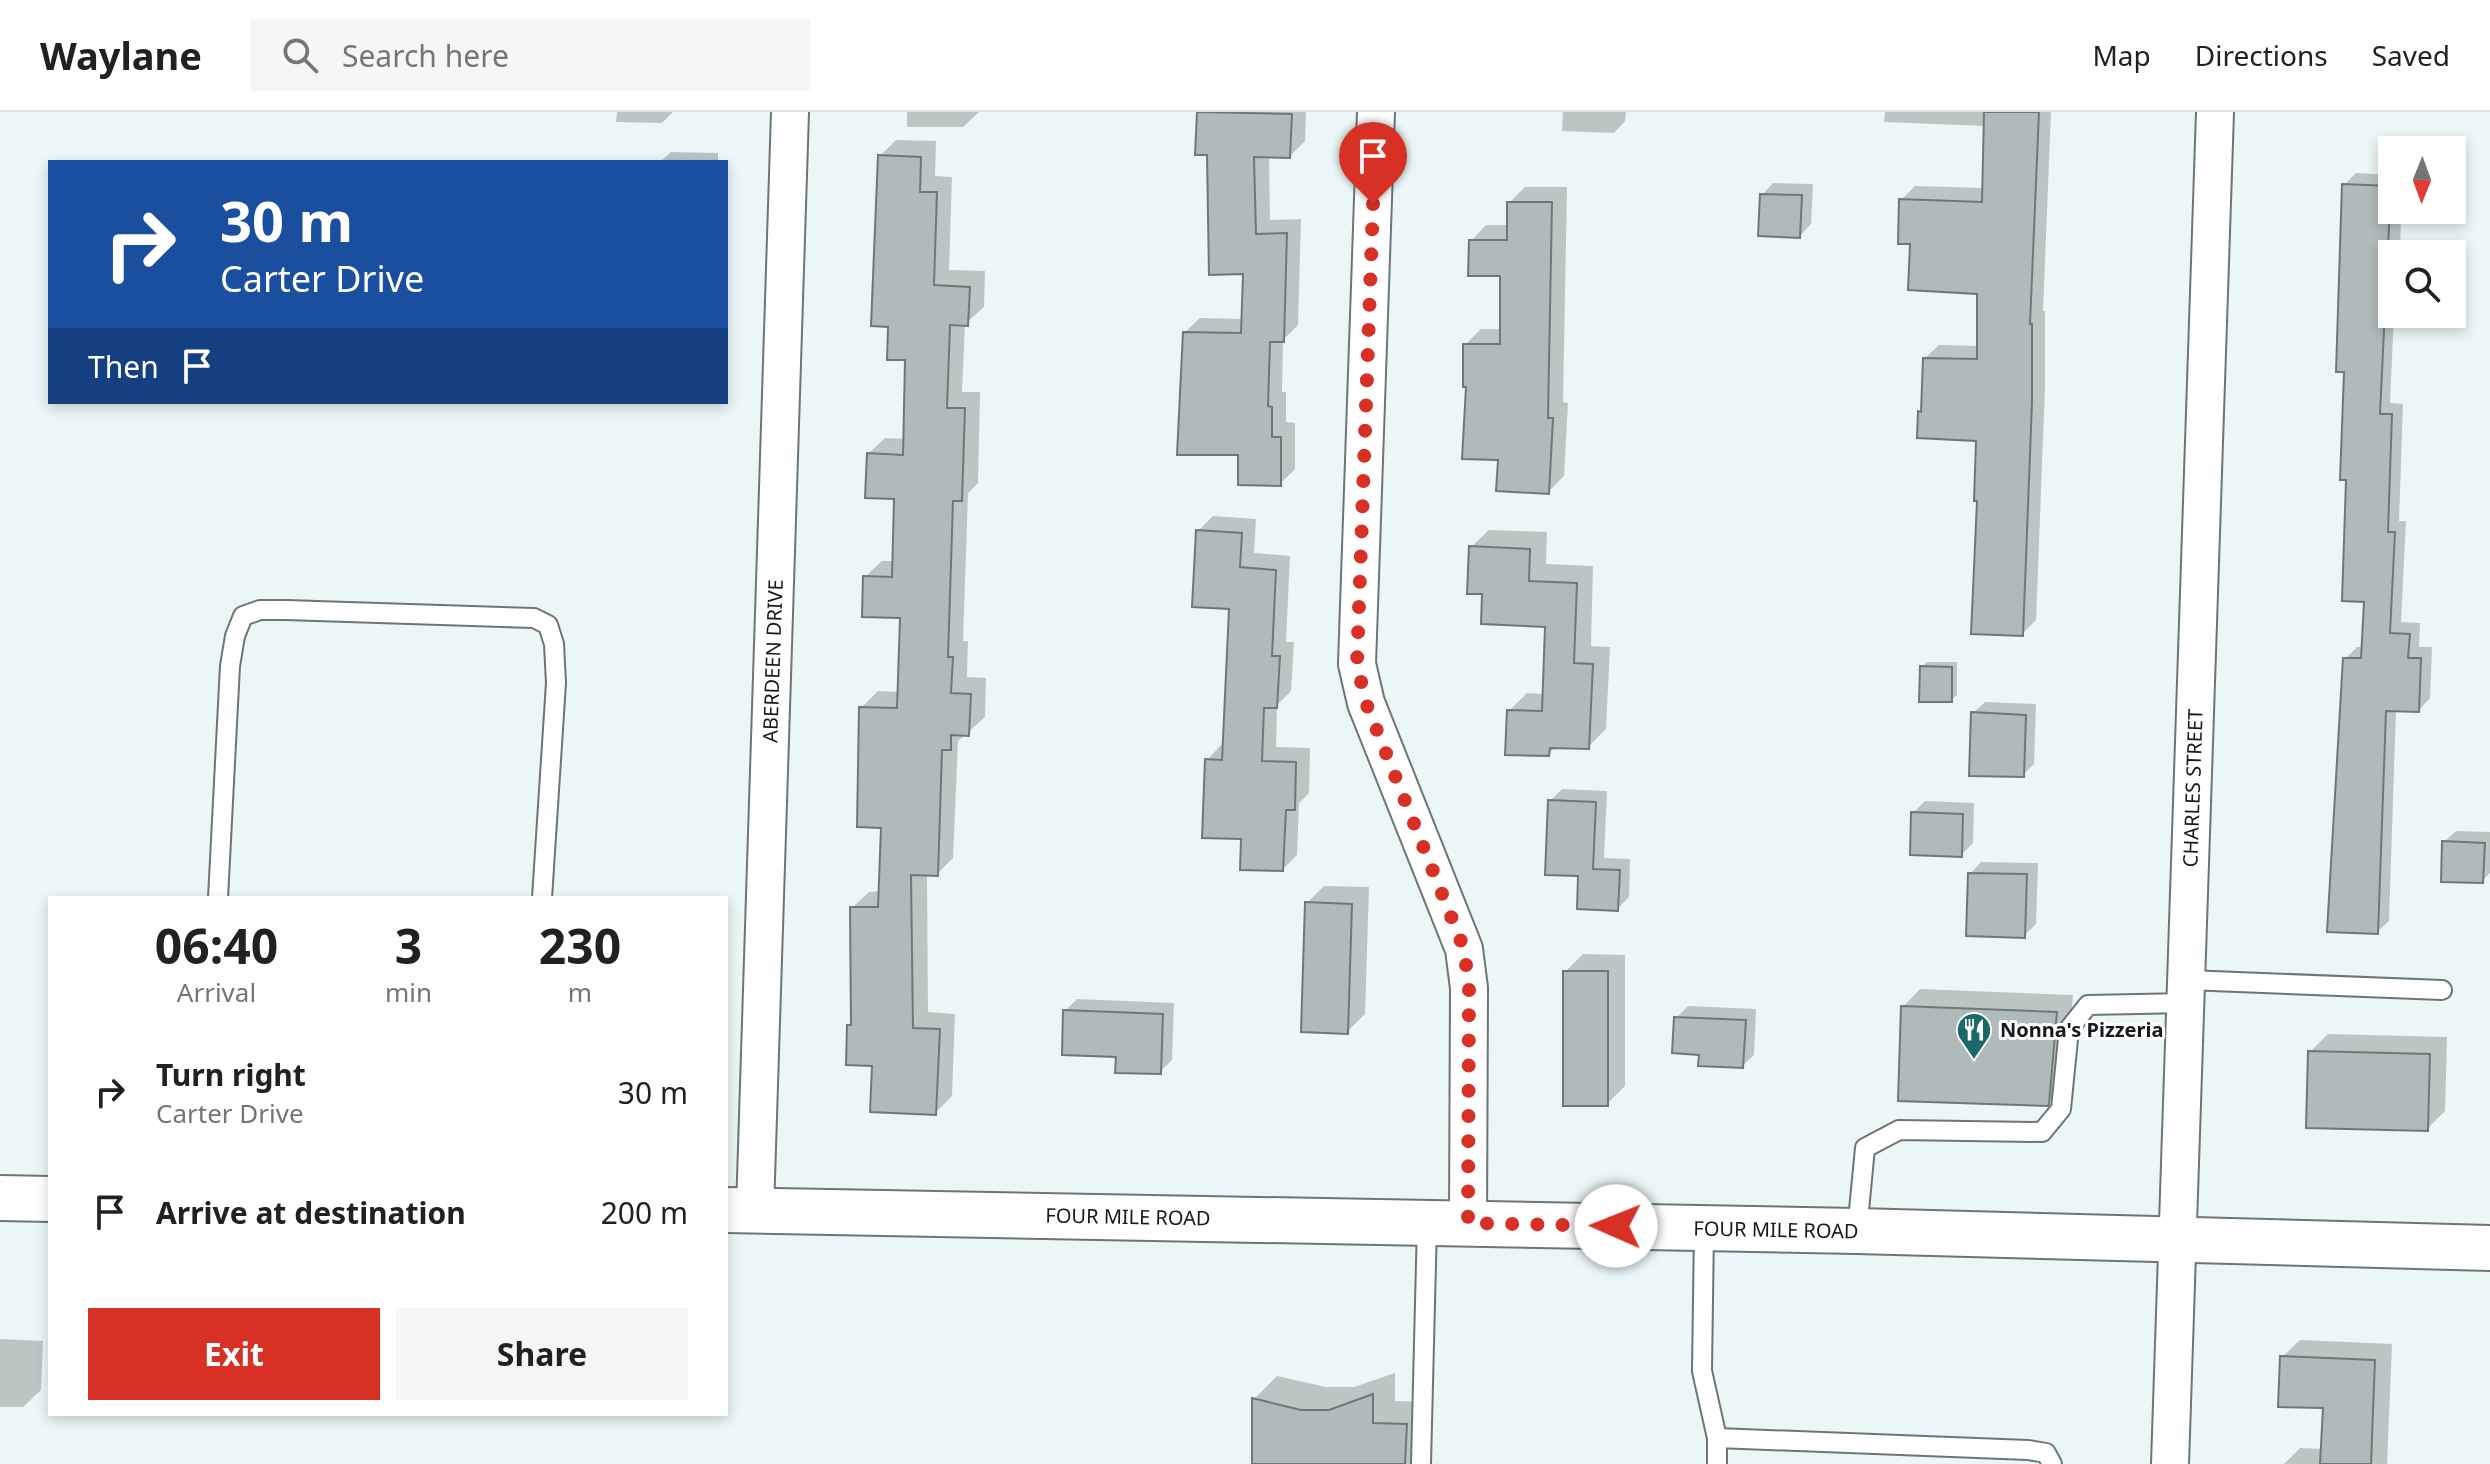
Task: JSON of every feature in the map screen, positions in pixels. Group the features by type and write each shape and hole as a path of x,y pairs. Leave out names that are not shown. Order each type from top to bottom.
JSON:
{"main road":[{"path":"0,1198 48,1199"},
{"name":"FOUR MILE ROAD","path":"741,1210 1857,1231 2490,1248"}],"street":[{"name":"ABERDEEN DRIVE","path":"741,1210 790,112"},
{"path":"1376,112 1357,664 1366,703 1464,949 1469,988 1448,1223"},
{"name":"CHARLES STREET","path":"2170,1464 2215,112"}],"lane":[{"path":"218,896 230,666 235,636 243,616 260,610 534,618 548,625 554,644 556,683 542,896"},
{"path":"1857,1231 1865,1148 1899,1130 2042,1132 2061,1109 2069,1029 2088,1005 2187,991 2442,990"},
{"path":"1421,1464 1448,1223"},
{"path":"1704,1228 1702,1371 1717,1438 1717,1464"},
{"path":"1717,1438 2028,1450 2046,1453 2052,1464"}],"building":[{"path":"1197,112 1292,114 1290,158 1254,157 1256,234 1287,233 1284,342 1270,342 1268,406 1272,407 1272,437 1281,437 1281,486 1238,485 1238,455 1177,455 1183,332 1241,333 1243,274 1209,275 1207,155 1195,155"},
{"path":"1984,112 2039,112 2030,324 2032,402 2023,636 1971,634 1977,501 1974,501 1976,441 1917,438 1923,358 1977,359 1977,294 1908,290 1910,244 1898,244 1899,199 1982,202"},
{"path":"878,155 921,157 920,192 937,192 934,285 970,287 968,326 950,325 947,408 965,408 962,501 953,501 948,657 953,657 951,693 971,694 969,736 951,735 951,750 942,750 938,876 911,875 913,1028 940,1029 936,1115 870,1112 872,1066 846,1065 847,1025 851,1025 850,907 878,907 881,828 857,827 859,707 897,708 900,618 862,617 863,576 892,577 894,499 865,498 867,453 903,455 905,360 887,360 888,327 871,326"},
{"path":"2342,184 2378,185 2378,224 2389,224 2388,240 2378,240 2378,328 2384,328 2380,414 2392,414 2388,532 2395,532 2390,633 2410,634 2408,658 2421,658 2419,712 2386,711 2378,934 2327,932 2343,658 2361,658 2364,602 2342,601 2346,480 2340,480 2344,372 2336,372"},
{"path":"1760,194 1802,195 1800,238 1758,236"},
{"path":"1507,202 1552,202 1548,418 1553,418 1549,494 1496,491 1498,460 1462,459 1466,387 1463,387 1463,344 1500,344 1500,276 1468,276 1469,240 1507,240"},
{"path":"1196,530 1242,533 1240,567 1276,570 1272,656 1280,656 1277,708 1264,708 1262,761 1296,762 1295,810 1286,810 1283,871 1240,870 1241,839 1202,838 1205,759 1222,760 1229,609 1192,607"},
{"path":"1469,546 1530,549 1529,581 1577,583 1574,663 1593,664 1589,749 1550,748 1549,756 1505,755 1507,710 1542,711 1545,627 1481,624 1482,594 1467,594"},
{"path":"1920,666 1952,667 1952,702 1919,702"},
{"path":"1971,712 2026,715 2024,777 1969,776"},
{"path":"1548,800 1596,802 1593,869 1620,870 1618,911 1577,909 1578,876 1545,875"},
{"path":"1911,812 1963,814 1962,857 1910,855"},
{"path":"2442,841 2485,843 2483,883 2441,882"},
{"path":"1968,873 2027,874 2025,938 1966,936"},
{"path":"1305,902 1352,904 1348,1034 1301,1032"},
{"path":"1563,971 1608,971 1608,1106 1563,1106"},
{"path":"1901,1006 2057,1012 2048,1106 1898,1101"},
{"path":"1063,1010 1163,1014 1161,1074 1115,1073 1116,1057 1062,1055"},
{"path":"1674,1017 1746,1020 1743,1068 1698,1066 1699,1055 1672,1053"},
{"path":"2308,1051 2430,1054 2428,1131 2306,1128"},
{"path":"2280,1356 2375,1360 2371,1464 2320,1464 2323,1408 2278,1407"},
{"path":"1373,1394 1373,1423 1407,1424 1405,1464 1252,1464 1252,1398 1301,1410 1329,1410"}],"place":[{"name":"Nonna's Pizzeria","path":"1974,1061"}],"route":[{"path":"1373,204 1357,664 1366,703 1464,949 1469,988 1468,1223 1616,1226"}]}
